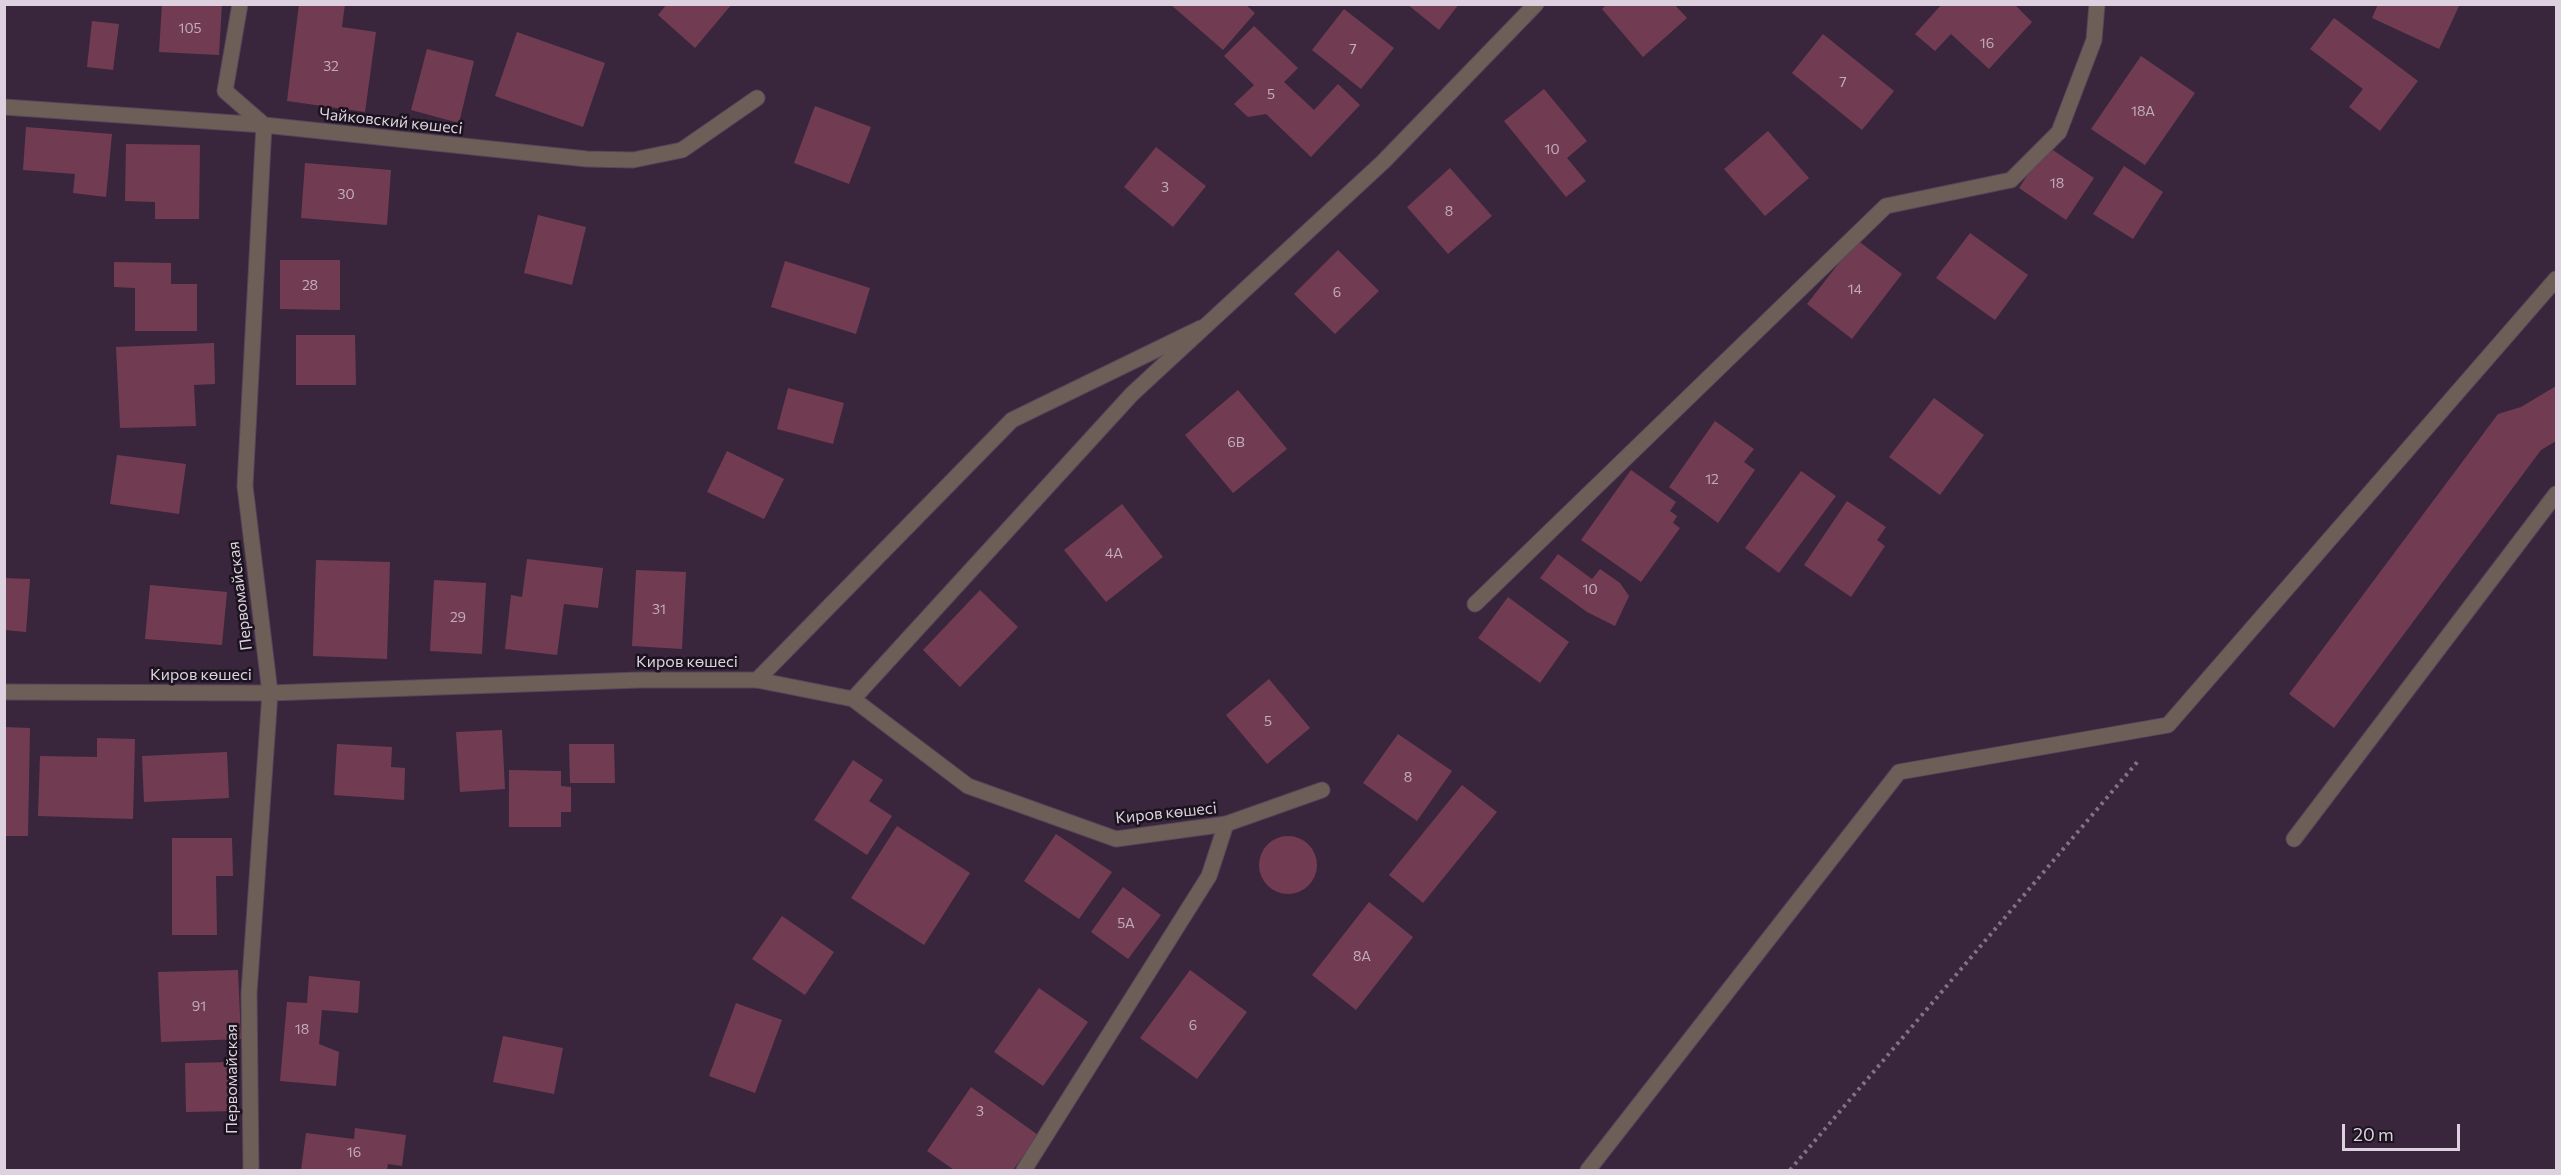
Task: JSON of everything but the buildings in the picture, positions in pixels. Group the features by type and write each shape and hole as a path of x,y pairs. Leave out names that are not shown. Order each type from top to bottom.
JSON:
{"street":[{"path":"240,4 225,90 264,125"},
{"path":"854,699 1132,394 1383,162 1536,4"},
{"path":"1475,604 1886,206 2011,180 2059,132 2094,40 2097,4"},
{"name":"Чайковский көшесі","path":"4,107 264,125 587,159 633,160 682,150 757,98"},
{"name":"Первомайская","path":"251,1170 249,993 270,693 245,486 264,125"},
{"path":"1588,1170 1899,772 2168,725 2556,279"},
{"path":"757,680 1012,420 1206,326"},
{"path":"2294,839 2556,494"},
{"name":"Киров көшесі","path":"4,692 270,693 639,680 757,680 854,699 968,786 1116,839 1226,824 1322,790"},
{"path":"1024,1170 1209,876 1226,824"}],"path":[{"path":"1790,1170 2168,725"}]}
